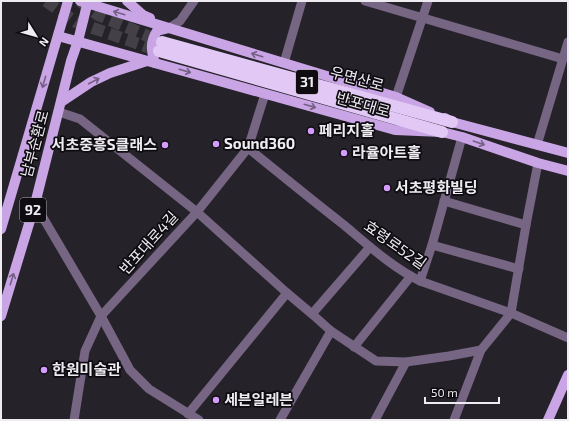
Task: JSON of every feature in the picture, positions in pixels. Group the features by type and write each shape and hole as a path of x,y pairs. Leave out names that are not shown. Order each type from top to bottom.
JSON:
{"highway":[{"name":"우면산로","path":"442,132 160,47 452,122"}],"main road":[{"name":"남부순환로","path":"1,229 68,1"},
{"path":"127,1 143,15 169,28"},
{"name":"남부순환로","path":"1,316 35,204 71,61 78,42 85,2"},
{"name":"반포대로","path":"85,2 396,97 452,122 568,153"},
{"path":"60,107 91,82 110,73 151,62 151,47 155,34 158,31 169,28"},
{"name":"반포대로","path":"58,36 395,130 442,132 462,137 538,163 568,171"},
{"path":"548,420 568,375"}],"street":[{"path":"169,28 180,21 194,1"},
{"path":"284,63 302,1"},
{"path":"365,1 563,59"},
{"path":"396,97 428,1"},
{"path":"537,145 568,42"},
{"name":"반포대로4길","path":"74,420 85,351 101,316 197,212 248,148 265,94"},
{"path":"60,107 80,119 197,212 331,331 376,361 406,362 481,350"},
{"path":"420,281 432,245 462,137"},
{"name":"효령로52길","path":"248,148 397,268 420,281 512,313 568,338"},
{"path":"454,420 481,350 512,313 526,225 538,163"},
{"path":"444,201 526,225"},
{"path":"35,204 101,316 130,370 149,389 200,420"},
{"path":"432,245 519,268"},
{"path":"312,314 370,247"},
{"path":"354,347 411,276"},
{"path":"188,414 287,293"},
{"path":"280,420 331,331"},
{"path":"375,420 406,362"}],"tunnel":[{"path":"46,1 76,22 159,51"},
{"path":"80,1 98,15 162,42"}],"place":[{"name":"페리지홀","path":"311,131"},
{"name":"Sound360","path":"216,144"},
{"name":"서초중흥S클래스","path":"165,145"},
{"name":"라율아트홀","path":"344,153"},
{"name":"서초평화빌딩","path":"387,188"},
{"name":"한원미술관","path":"44,370"},
{"name":"세븐일레븐","path":"216,400"}]}
